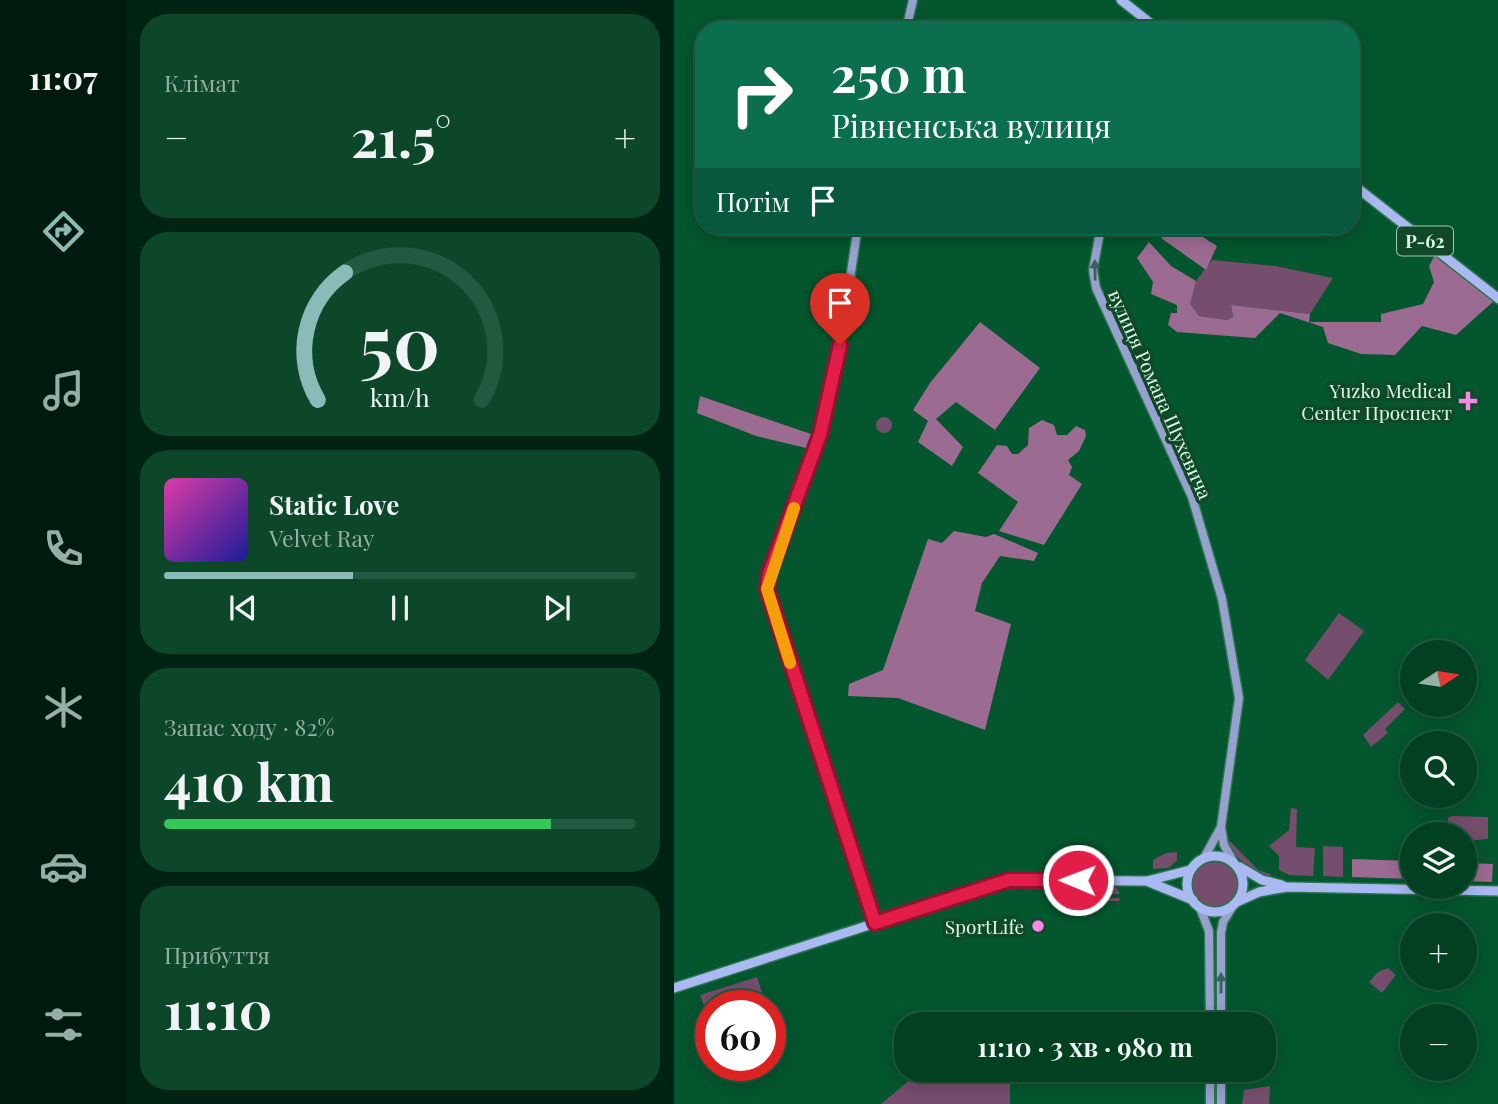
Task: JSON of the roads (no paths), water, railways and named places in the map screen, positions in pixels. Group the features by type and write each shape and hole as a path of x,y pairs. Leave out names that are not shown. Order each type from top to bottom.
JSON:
{"main road":[{"path":"1121,0 1148,21"},
{"name":"Р-62","path":"1360,190 1498,299"},
{"path":"674,988 1009,880 1147,881 1190,870 1204,858 1216,855 1262,880 1287,887"},
{"path":"1235,863 1244,882 1235,904"},
{"path":"1190,870 1187,886 1193,900 1200,908 1218,912 1259,892 1287,887 1498,891"},
{"path":"1147,881 1193,900"}],"street":[{"path":"908,21 913,0"},
{"path":"857,235 840,345 825,414 767,589 875,923"},
{"name":"вулиця Романа Шухевича","path":"1099,235 1093,270 1096,288 1192,497 1222,598 1239,698 1221,827"},
{"path":"1204,858 1221,827"},
{"path":"1221,827 1224,845 1235,863"},
{"path":"1221,1012 1223,922 1235,904"},
{"path":"1200,908 1208,925 1210,1012"},
{"path":"1210,1082 1210,1104"},
{"path":"1221,1082 1221,1104"}],"place":[{"name":"Yuzko Medical Center Проспект","path":"1468,401"},
{"name":"SportLife","path":"1038,926"}]}
